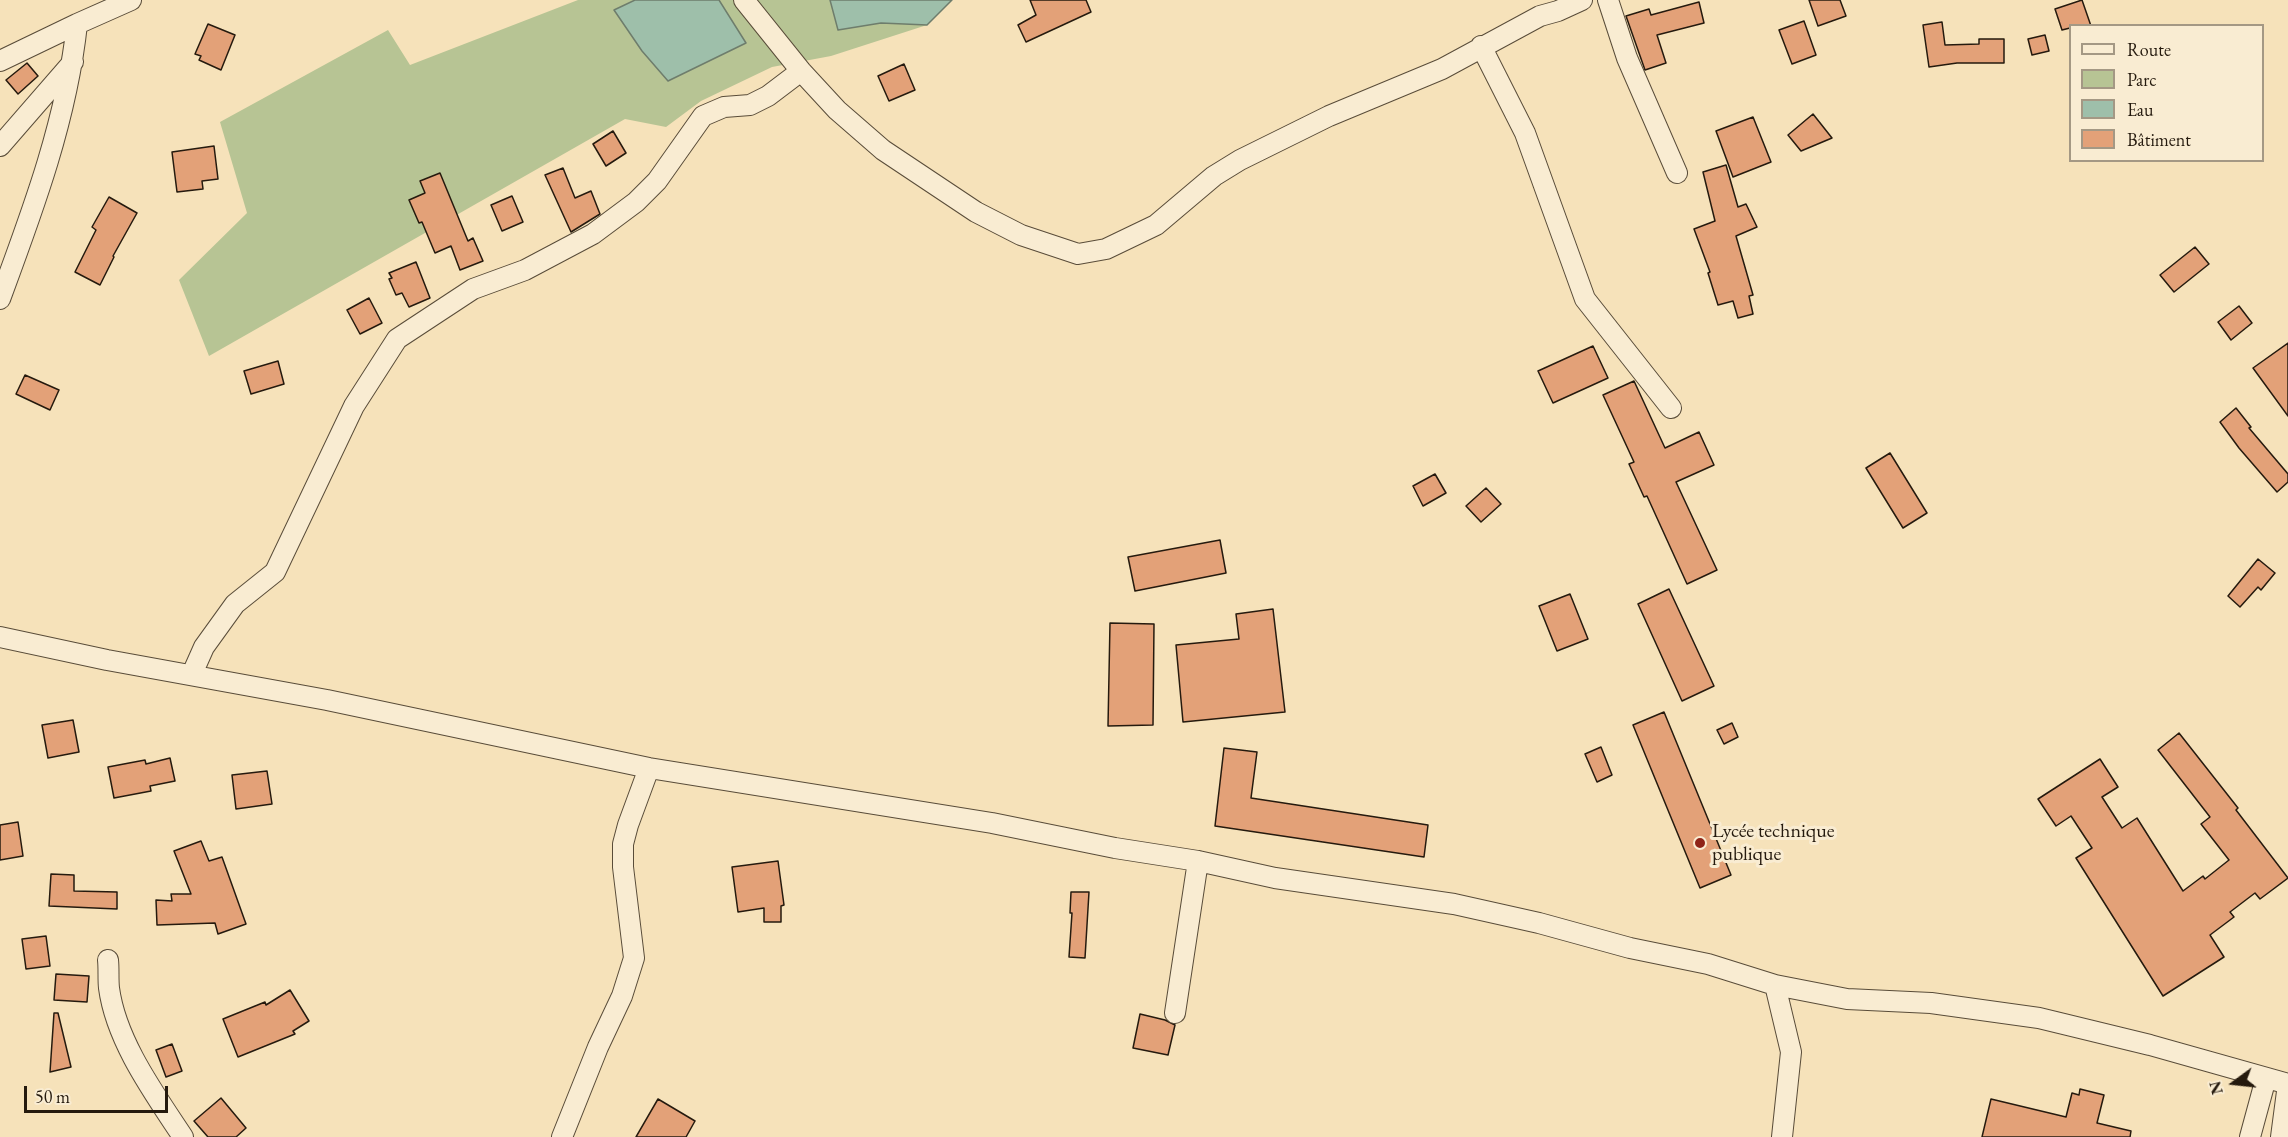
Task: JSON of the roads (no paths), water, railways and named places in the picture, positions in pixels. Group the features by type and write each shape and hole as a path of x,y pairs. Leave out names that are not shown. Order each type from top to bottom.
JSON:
{"street":[{"path":"0,61 131,0"},
{"path":"744,0 801,71 837,110 883,150 976,212 1021,235 1078,254 1106,249 1156,225 1214,176 1240,160 1329,116 1442,69 1540,16 1582,0"},
{"path":"1608,0 1627,58 1677,173"},
{"path":"0,299 31,211 68,92 77,24"},
{"path":"1481,46 1525,133 1585,299 1671,408"},
{"path":"0,146 73,62"},
{"path":"192,675 204,647 218,625 235,604 275,572 354,406 397,339 473,289 525,270 594,234 636,202 657,181 703,116 724,107 750,105 768,96 801,71"},
{"path":"0,637 107,660 360,706 649,768 992,823 1114,848 1198,861 1275,878 1454,904 1539,923 1630,948 1708,964 1775,985 1847,999 1931,1003 2039,1018 2150,1045 2288,1084 2281,1137"},
{"path":"562,1137 598,1047 622,996 634,958 622,867 623,844 649,768"},
{"path":"1175,1013 1198,861"},
{"path":"108,960 109,988 118,1022 138,1065 183,1137"},
{"path":"1775,985 1791,1052 1782,1137"},
{"path":"2250,1137 2266,1078"}],"water":[{"path":"635,0 719,0 746,43 668,81 642,51 614,10"},
{"path":"830,0 952,0 927,25 881,23 838,30"}],"place":[{"name":"Lycée technique publique","path":"1700,843"}]}
